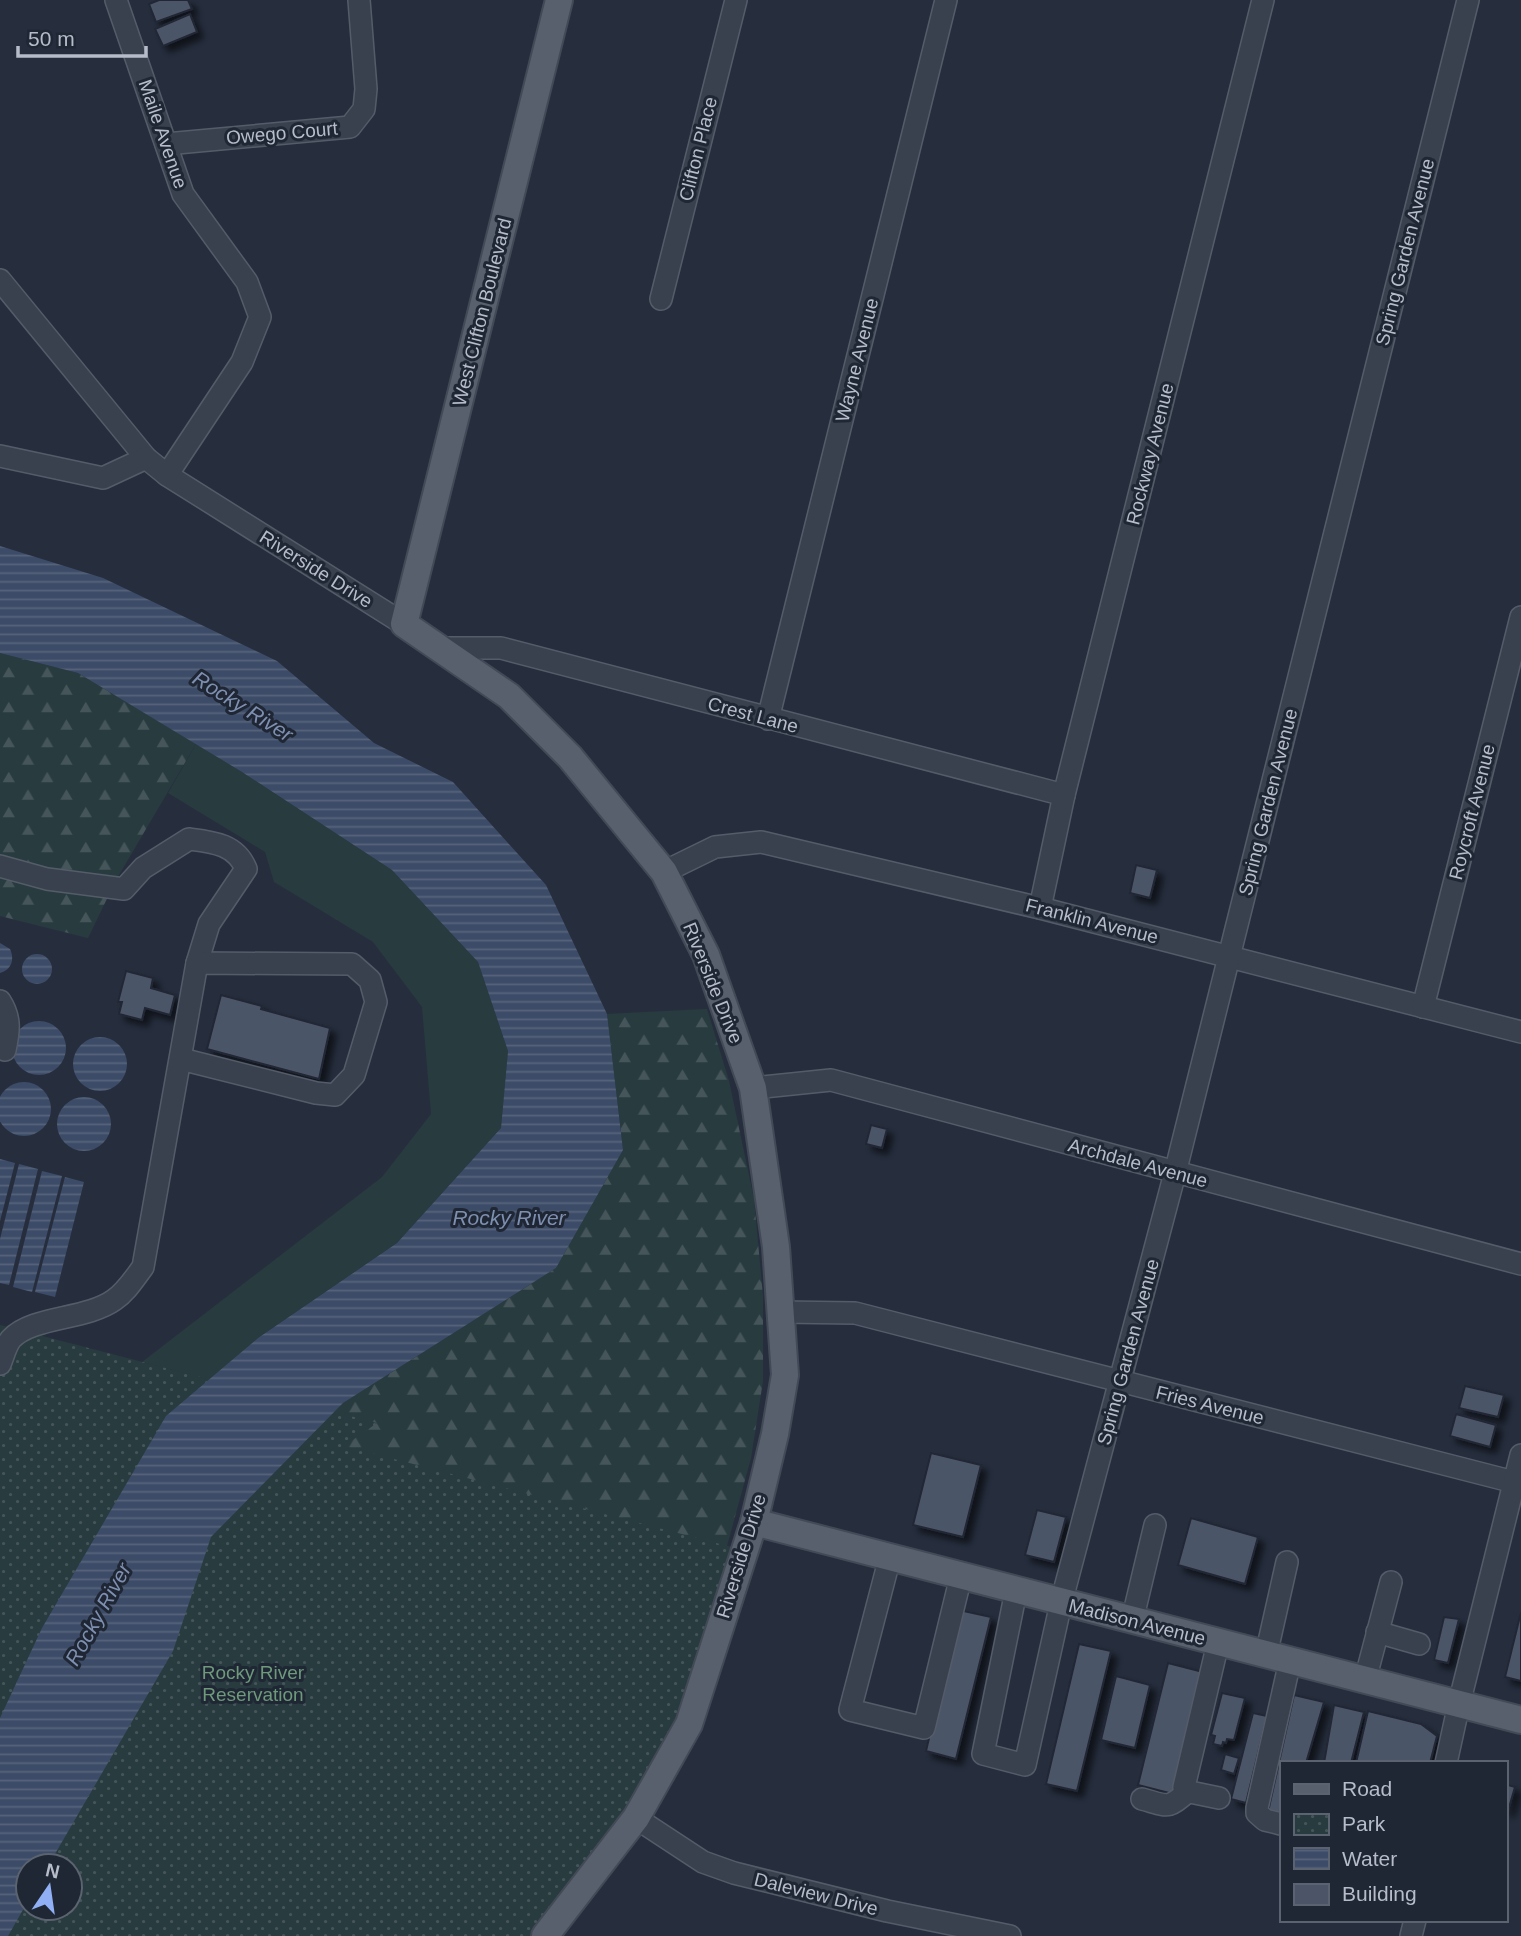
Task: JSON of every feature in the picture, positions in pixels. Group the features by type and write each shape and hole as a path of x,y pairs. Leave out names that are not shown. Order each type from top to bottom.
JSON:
{"main road":[{"name":"West Clifton Boulevard","path":"404,624 559,0"},
{"name":"Riverside Drive","path":"404,624 509,696 570,757 664,872 706,955 753,1088 776,1247 785,1375 775,1434 754,1522 689,1724 636,1818 545,1936"},
{"name":"Madison Avenue","path":"754,1522 1521,1720"}],"street":[{"name":"Maile Avenue","path":"116,0 183,194 247,282 260,317 242,362 167,475"},
{"name":"Owego Court","path":"166,144 350,127 364,109 366,89 359,0"},
{"name":"Clifton Place","path":"661,299 736,0"},
{"name":"Wayne Avenue","path":"768,719 946,0"},
{"name":"Rockway Avenue","path":"1040,908 1064,795 1264,0"},
{"name":"Spring Garden Avenue","path":"1016,1591 983,1754 1025,1765 1061,1603 1175,1173 1468,0"},
{"name":"Riverside Drive","path":"0,280 146,458 167,475 404,624"},
{"path":"0,456 103,478 146,458"},
{"name":"Roycroft Avenue","path":"1423,1007 1521,617"},
{"name":"Crest Lane","path":"440,648 501,649 1064,795"},
{"path":"0,866 47,879 124,889 143,868 189,839 221,843 241,858 246,869 209,924 197,963 143,1267 125,1292 113,1302 71,1318 33,1325 11,1339 0,1364"},
{"name":"Franklin Avenue","path":"664,872 715,847 761,842 1040,908 1521,1032"},
{"path":"181,1059 316,1093 335,1095 354,1075 376,1002 370,980 352,964 197,963"},
{"path":"0,1001 8,1016 9,1031 5,1050"},
{"name":"Archdale Avenue","path":"753,1088 831,1080 1521,1264"},
{"name":"Fries Avenue","path":"781,1312 855,1313 1514,1482"},
{"path":"1446,1761 1458,1704 1521,1455"},
{"path":"1132,1621 1155,1525"},
{"path":"890,1557 850,1710 924,1728 961,1576"},
{"path":"1280,1824 1265,1821 1257,1813 1257,1808 1278,1658 1287,1562"},
{"path":"1365,1680 1391,1582"},
{"path":"1377,1632 1419,1644"},
{"path":"1218,1643 1184,1787 1188,1791 1219,1798"},
{"path":"1142,1799 1165,1805 1174,1804 1188,1791"},
{"name":"Daleview Drive","path":"636,1818 703,1862 734,1873 887,1911 1010,1936"}],"green space":[{"path":"0,653 78,673 196,744 116,880 88,938 0,916"},
{"path":"196,744 392,870 478,962 508,1051 501,1128 397,1243 258,1338 210,1380 142,1362 382,1177 431,1114 422,1007 373,942 274,882 265,852 168,793"},
{"path":"707,1009 729,1081 754,1199 763,1296 763,1381 751,1458 727,1546 676,1653 84,1904 84,1852 76,1852 211,1537 343,1403 556,1268 623,1150 607,1014"},
{"name":"Rocky River Reservation","path":"0,1325 377,1423 344,1446 743,1550 669,1760 542,1936 0,1936"},
{"path":"18,1922 41,1922 8,1936"}],"water":[{"name":"Rocky River","path":"0,546 103,578 277,661 374,743 453,782 546,885 607,1014 623,1150 556,1268 343,1403 211,1537 173,1651 56,1852 14,1852 16,1922 8,1936 0,1936 0,1718 42,1628 166,1416 258,1338 397,1243 501,1128 508,1051 478,962 392,870 242,772 78,673 0,653"},
{"path":"0,943 10,949 12,961 4,972 0,973"},
{"path":"37,954 48,958 52,969 48,980 37,984 26,980 22,969 26,958"},
{"path":"39,1021 58,1029 66,1048 58,1067 39,1075 20,1067 12,1048 20,1029"},
{"path":"100,1037 119,1045 127,1064 119,1083 100,1091 81,1083 73,1064 81,1045"},
{"path":"14,1084 34,1084 43,1090 49,1099 49,1119 43,1128 34,1134 14,1134 5,1128 -1,1119 -1,1099 5,1090"},
{"path":"84,1097 103,1105 111,1124 103,1143 84,1151 65,1143 57,1124 65,1105"},
{"path":"0,1159 15,1163 0,1221"},
{"path":"19,1164 38,1169 9,1285 0,1283 0,1239"},
{"path":"42,1171 62,1176 32,1292 13,1287"},
{"path":"65,1177 84,1182 55,1297 35,1292"}],"building":[{"path":"159,0 188,0 192,9 156,22 149,4"},
{"path":"190,14 197,32 163,46 155,29"},
{"path":"1136,865 1157,870 1150,898 1130,893"},
{"path":"126,971 153,978 151,988 175,995 170,1015 145,1008 142,1020 119,1014 122,1002 118,1002"},
{"path":"221,995 330,1028 319,1079 207,1049"},
{"path":"871,1125 887,1129 882,1148 866,1144"},
{"path":"1465,1386 1504,1395 1498,1417 1459,1408"},
{"path":"1456,1414 1496,1425 1490,1447 1450,1436"},
{"path":"931,1453 981,1465 963,1537 913,1525"},
{"path":"1037,1510 1066,1517 1054,1562 1025,1555"},
{"path":"1191,1518 1258,1537 1245,1584 1178,1565"},
{"path":"959,1610 991,1617 956,1759 926,1751"},
{"path":"1521,1612 1521,1681 1505,1677"},
{"path":"1444,1617 1459,1619 1448,1663 1434,1660"},
{"path":"1079,1644 1111,1651 1077,1791 1046,1784"},
{"path":"1168,1663 1203,1672 1173,1794 1138,1785"},
{"path":"1116,1676 1150,1685 1135,1748 1101,1740"},
{"path":"1222,1693 1245,1698 1234,1740 1227,1739 1222,1746 1213,1744 1215,1736 1211,1735"},
{"path":"1294,1695 1324,1702 1307,1761 1280,1761 1280,1815 1268,1812"},
{"path":"1334,1705 1364,1712 1352,1761 1324,1761"},
{"path":"1368,1711 1421,1724 1437,1736 1431,1761 1356,1761"},
{"path":"1253,1713 1267,1716 1246,1803 1231,1799"},
{"path":"1225,1754 1239,1758 1234,1774 1221,1770"},
{"path":"1507,1785 1515,1787 1507,1811"}]}
